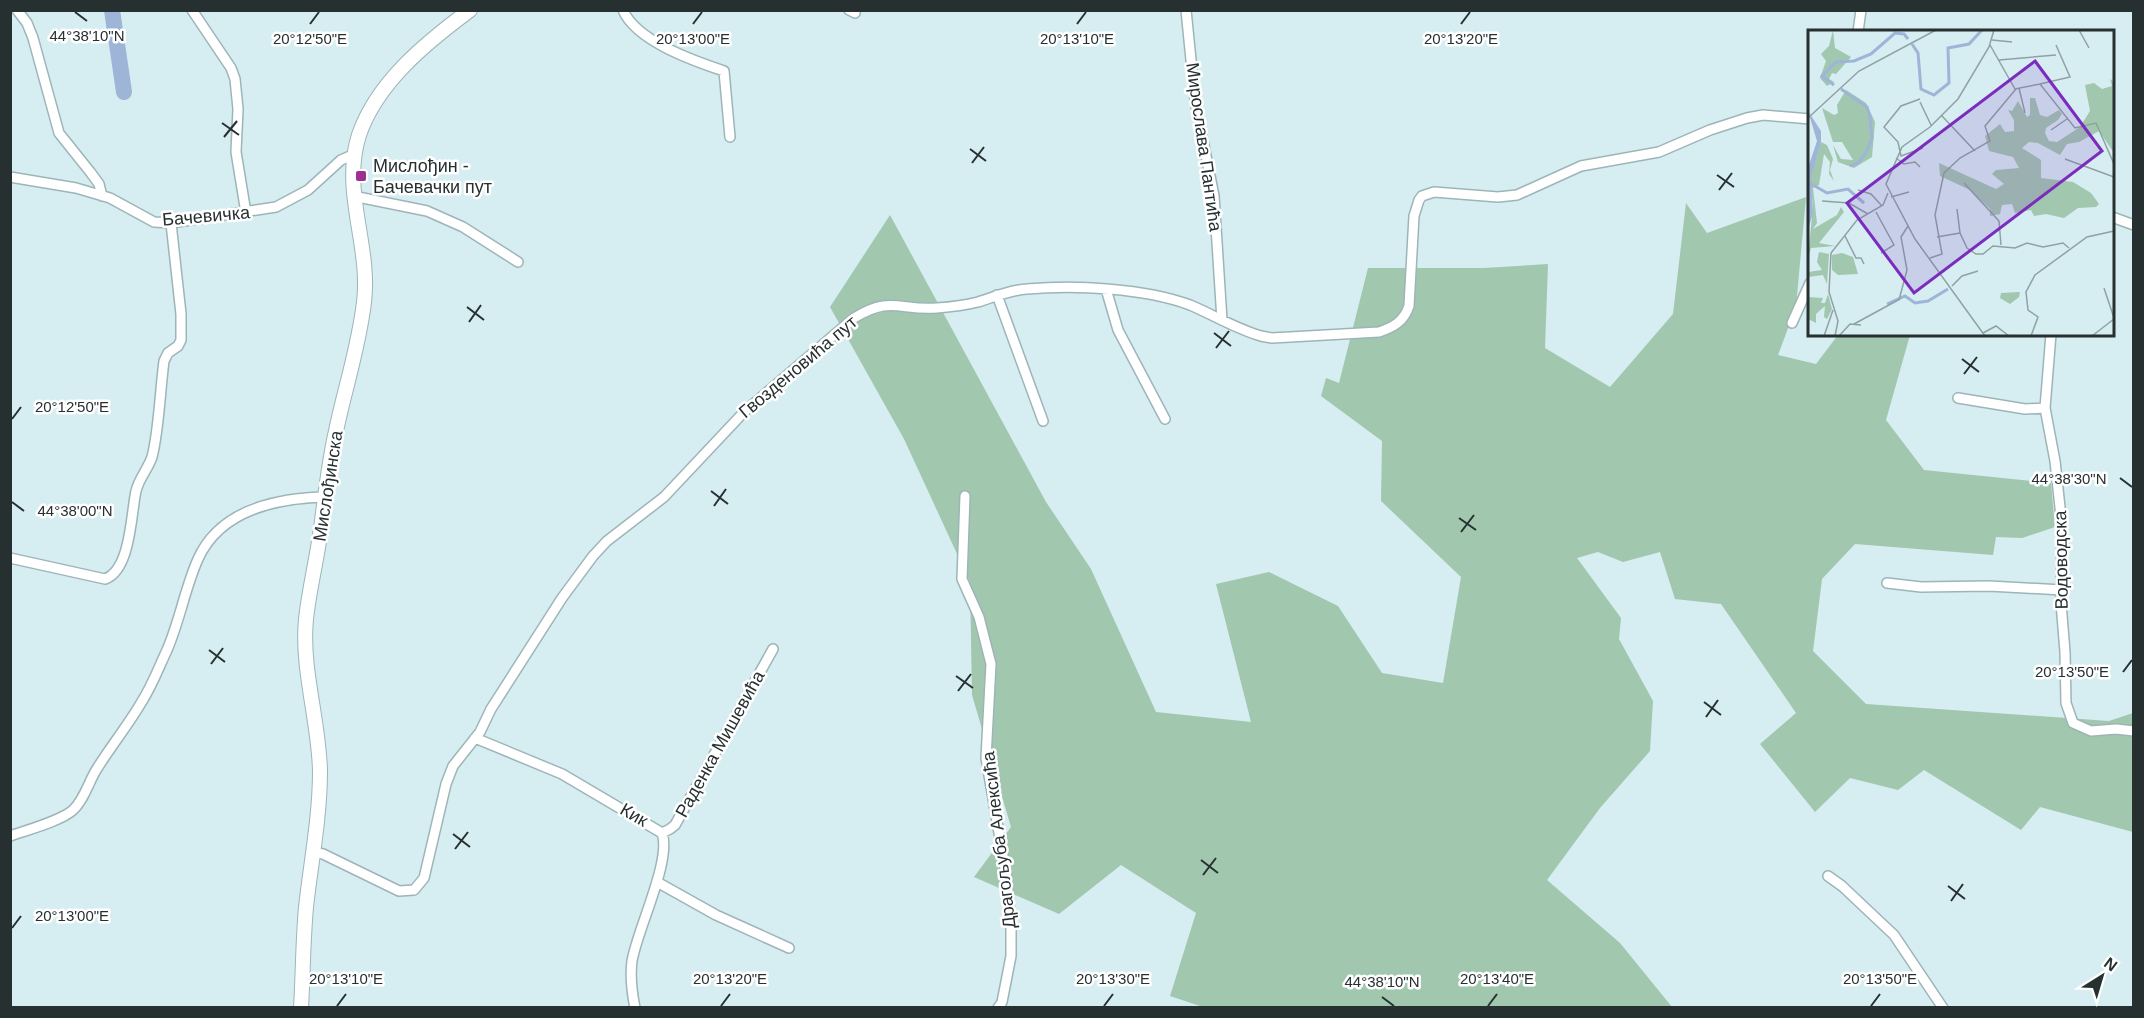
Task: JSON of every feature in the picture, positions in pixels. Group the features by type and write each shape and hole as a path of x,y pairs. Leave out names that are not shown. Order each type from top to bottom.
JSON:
{"main road":[{"name":"Мислођинска","path":"301,1008 305,924 320,784 320,759 305,629 335,434 354,359 365,296 365,272 354,196 355,154 365,120 389,84 415,56 470,10"}],"street":[{"path":"16,10 27,23 33,38 59,134 99,184 102,195"},
{"path":"192,10 231,68 235,79 238,109 236,152 246,213"},
{"path":"623,10 632,26 640,32 685,57 724,71 730,137"},
{"name":"Мирослава Пантића","path":"1186,10 1195,100 1214,196 1222,320"},
{"path":"1858,30 1861,10"},
{"name":"Гвозденовића пут","path":"313,852 323,854 399,891 414,890 426,873 446,784 453,766 475,738 562,598 593,556 607,541 664,497 744,412 863,313 884,304 937,308 977,302 1025,289 1070,287 1106,289 1173,300 1190,305 1250,333 1272,338 1379,332 1392,328 1406,314 1409,306 1414,216 1416,205 1422,196 1434,192 1498,197 1517,195 1581,166 1659,152 1710,130 1746,118 1763,115 1808,119"},
{"name":"Бачевичка","path":"10,177 49,182 102,195 154,222 171,223 276,207 294,199 317,183 341,160 355,154"},
{"path":"354,196 427,211 463,227 518,262"},
{"path":"2114,218 2133,225"},
{"path":"10,558 105,579 113,574 121,561 130,531 137,487 152,456 164,361 166,355 178,346 181,340 181,314 171,223"},
{"path":"1792,323 1808,285"},
{"path":"1106,289 1118,330 1164,419"},
{"path":"997,295 1042,421"},
{"name":"Водоводска","path":"2051,336 2044,408 2055,461 2062,526 2061,603 2066,703 2073,723 2091,731 2116,729 2133,731"},
{"path":"1958,398 2025,409 2044,408"},
{"name":"Драгољуба Алексића","path":"965,496 962,579 979,617 991,664 986,758 1007,879 1011,927 1011,956 1002,1002 998,1008"},
{"path":"10,836 62,818 74,809 96,769 143,701 173,637 198,559 210,541 226,524 239,515 260,507 326,497"},
{"path":"1887,583 1921,587 1989,586 2062,590"},
{"name":"Раденка Мишевића","path":"662,833 675,825 773,649"},
{"name":"Кик","path":"475,738 555,771 662,833 663,850 657,882 632,961 635,1008"},
{"path":"1828,876 1842,886 1893,935 1943,1008"},
{"path":"657,882 716,915 789,948"}],"green space":[{"path":"1806,197 1796,307 1778,355 1816,364 1837,336 1910,336 1886,420 1924,470 2051,483 2055,527 2022,538 1996,537 1993,555 1855,544 1822,579 1813,651 1866,704 2109,721 2133,713 2133,832 2040,807 2021,830 1924,770 1898,790 1850,778 1815,812 1760,744 1796,713 1721,604 1675,599 1660,552 1623,562 1598,552 1577,558 1621,618 1619,639 1653,701 1650,751 1600,808 1547,880 1620,943 1672,1007 1206,1008 1170,996 1196,913 1121,865 1059,914 974,877 1011,827 972,695 970,582 904,439 830,307 890,215 1046,502 1091,569 1156,712 1251,722 1216,584 1269,572 1338,606 1382,673 1443,683 1461,577 1381,501 1382,441 1321,396 1326,378 1339,383 1368,268 1484,268 1548,264 1545,348 1610,387 1673,314 1686,203 1707,233"}],"waterway":[{"path":"112,10 124,92"}],"place":[{"name":"Мислођин - Бачевачки пут","path":"361,176"}]}
